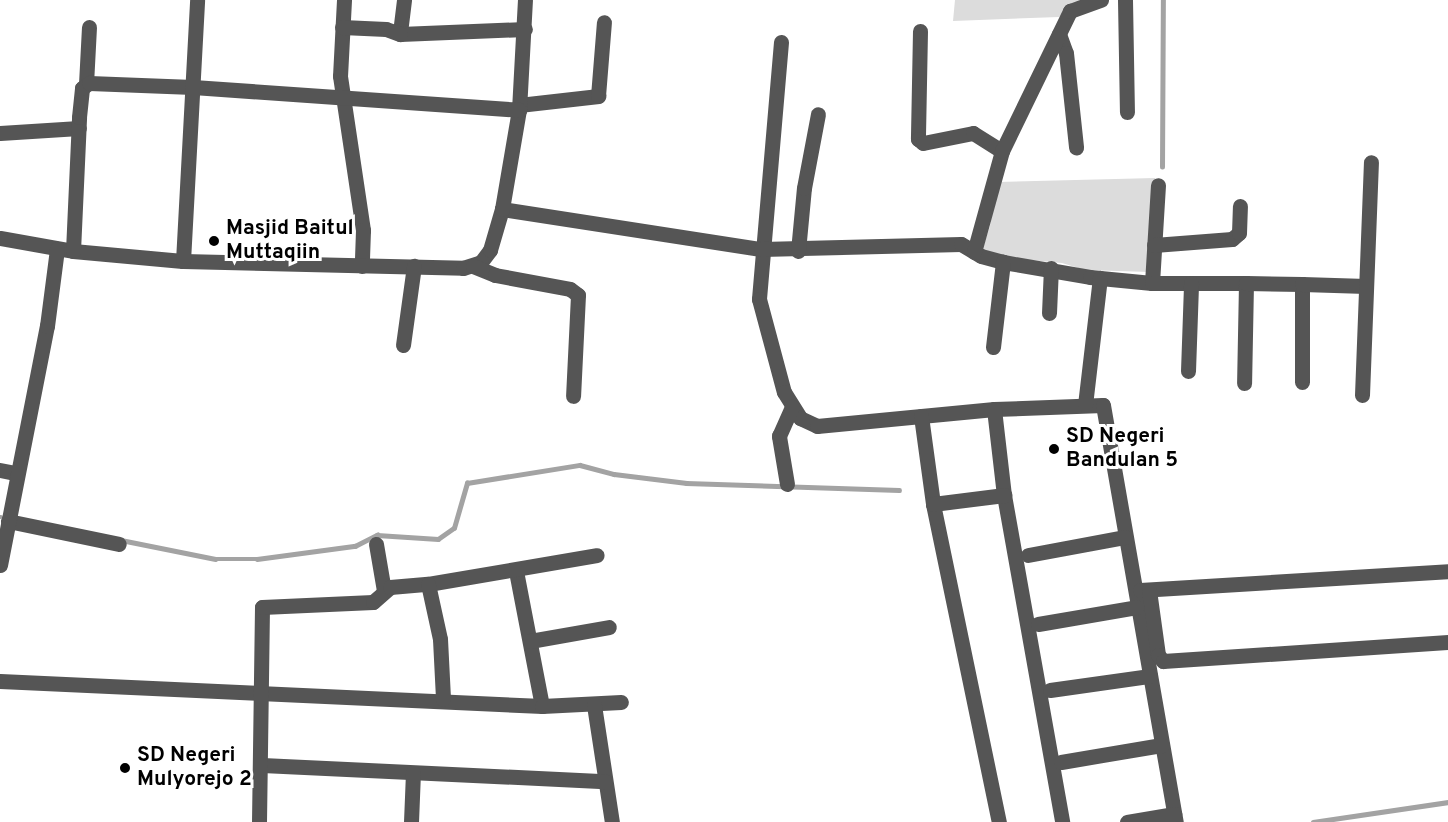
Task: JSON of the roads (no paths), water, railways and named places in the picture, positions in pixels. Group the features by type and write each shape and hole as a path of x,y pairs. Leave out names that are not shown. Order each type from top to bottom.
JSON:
{"street":[{"path":"183,261 196,0"},
{"path":"344,0 342,97 363,230 362,266"},
{"path":"400,34 404,0"},
{"path":"473,266 486,258 502,209 519,107 525,0"},
{"path":"974,252 1002,151 1070,11 1101,0"},
{"path":"1125,0 1127,112"},
{"path":"73,251 82,88 87,84 193,87 519,107 598,96 604,22"},
{"path":"87,84 89,27"},
{"path":"342,27 386,29 400,34 525,29"},
{"path":"920,31 918,139 923,142 973,133 1002,151"},
{"path":"1059,34 1066,53 1076,147"},
{"path":"781,42 762,249 762,320 792,407 804,421 817,426 994,409 1102,405 1125,537 1142,590 1158,655 1163,661 1448,642"},
{"path":"798,251 804,188 818,114"},
{"path":"0,133 79,128"},
{"path":"1362,395 1371,162"},
{"path":"1152,283 1158,185"},
{"path":"1154,245 1232,239 1239,233 1240,206"},
{"path":"502,209 762,249 798,251 961,244 974,252 1003,262 1051,268 1100,278 1152,283 1366,286"},
{"path":"0,238 57,249 183,261 362,266 473,266 495,275 570,289 578,295 573,396"},
{"path":"0,565 16,473 47,326 57,249"},
{"path":"993,346 1003,262"},
{"path":"403,345 414,266"},
{"path":"1049,313 1051,268"},
{"path":"1085,405 1100,278"},
{"path":"1188,370 1191,283"},
{"path":"1244,383 1246,283"},
{"path":"1302,284 1302,382"},
{"path":"787,484 779,436 792,407"},
{"path":"994,409 1004,495 1062,822"},
{"path":"921,416 933,504 999,822"},
{"path":"0,470 16,473"},
{"path":"933,504 1004,495"},
{"path":"8,521 119,544"},
{"path":"1028,555 1125,537"},
{"path":"376,544 384,591"},
{"path":"259,822 262,765 262,607 373,602 384,591 516,571 597,555"},
{"path":"516,571 542,706"},
{"path":"1142,590 1448,572"},
{"path":"428,584 440,639 443,699"},
{"path":"1127,822 1175,818 1137,607 1142,590"},
{"path":"1038,624 1137,607"},
{"path":"530,641 609,627"},
{"path":"1050,690 1150,676"},
{"path":"0,681 443,699 542,706 621,702"},
{"path":"594,705 612,822"},
{"path":"1062,762 1162,745"},
{"path":"262,765 605,781"},
{"path":"411,822 413,773"}],"waterway":[{"path":"1162,167 1163,0"},
{"path":"121,540 215,559 257,559 355,546 377,535 438,539 454,528 467,483 580,465 614,474 686,483 899,490"},
{"path":"1313,822 1448,802"}],"place":[{"name":"Masjid Baitul Muttaqiin","path":"214,241"},
{"name":"SD Negeri Bandulan 5","path":"1054,449"},
{"name":"SD Negeri Mulyorejo 2","path":"125,768"}]}
